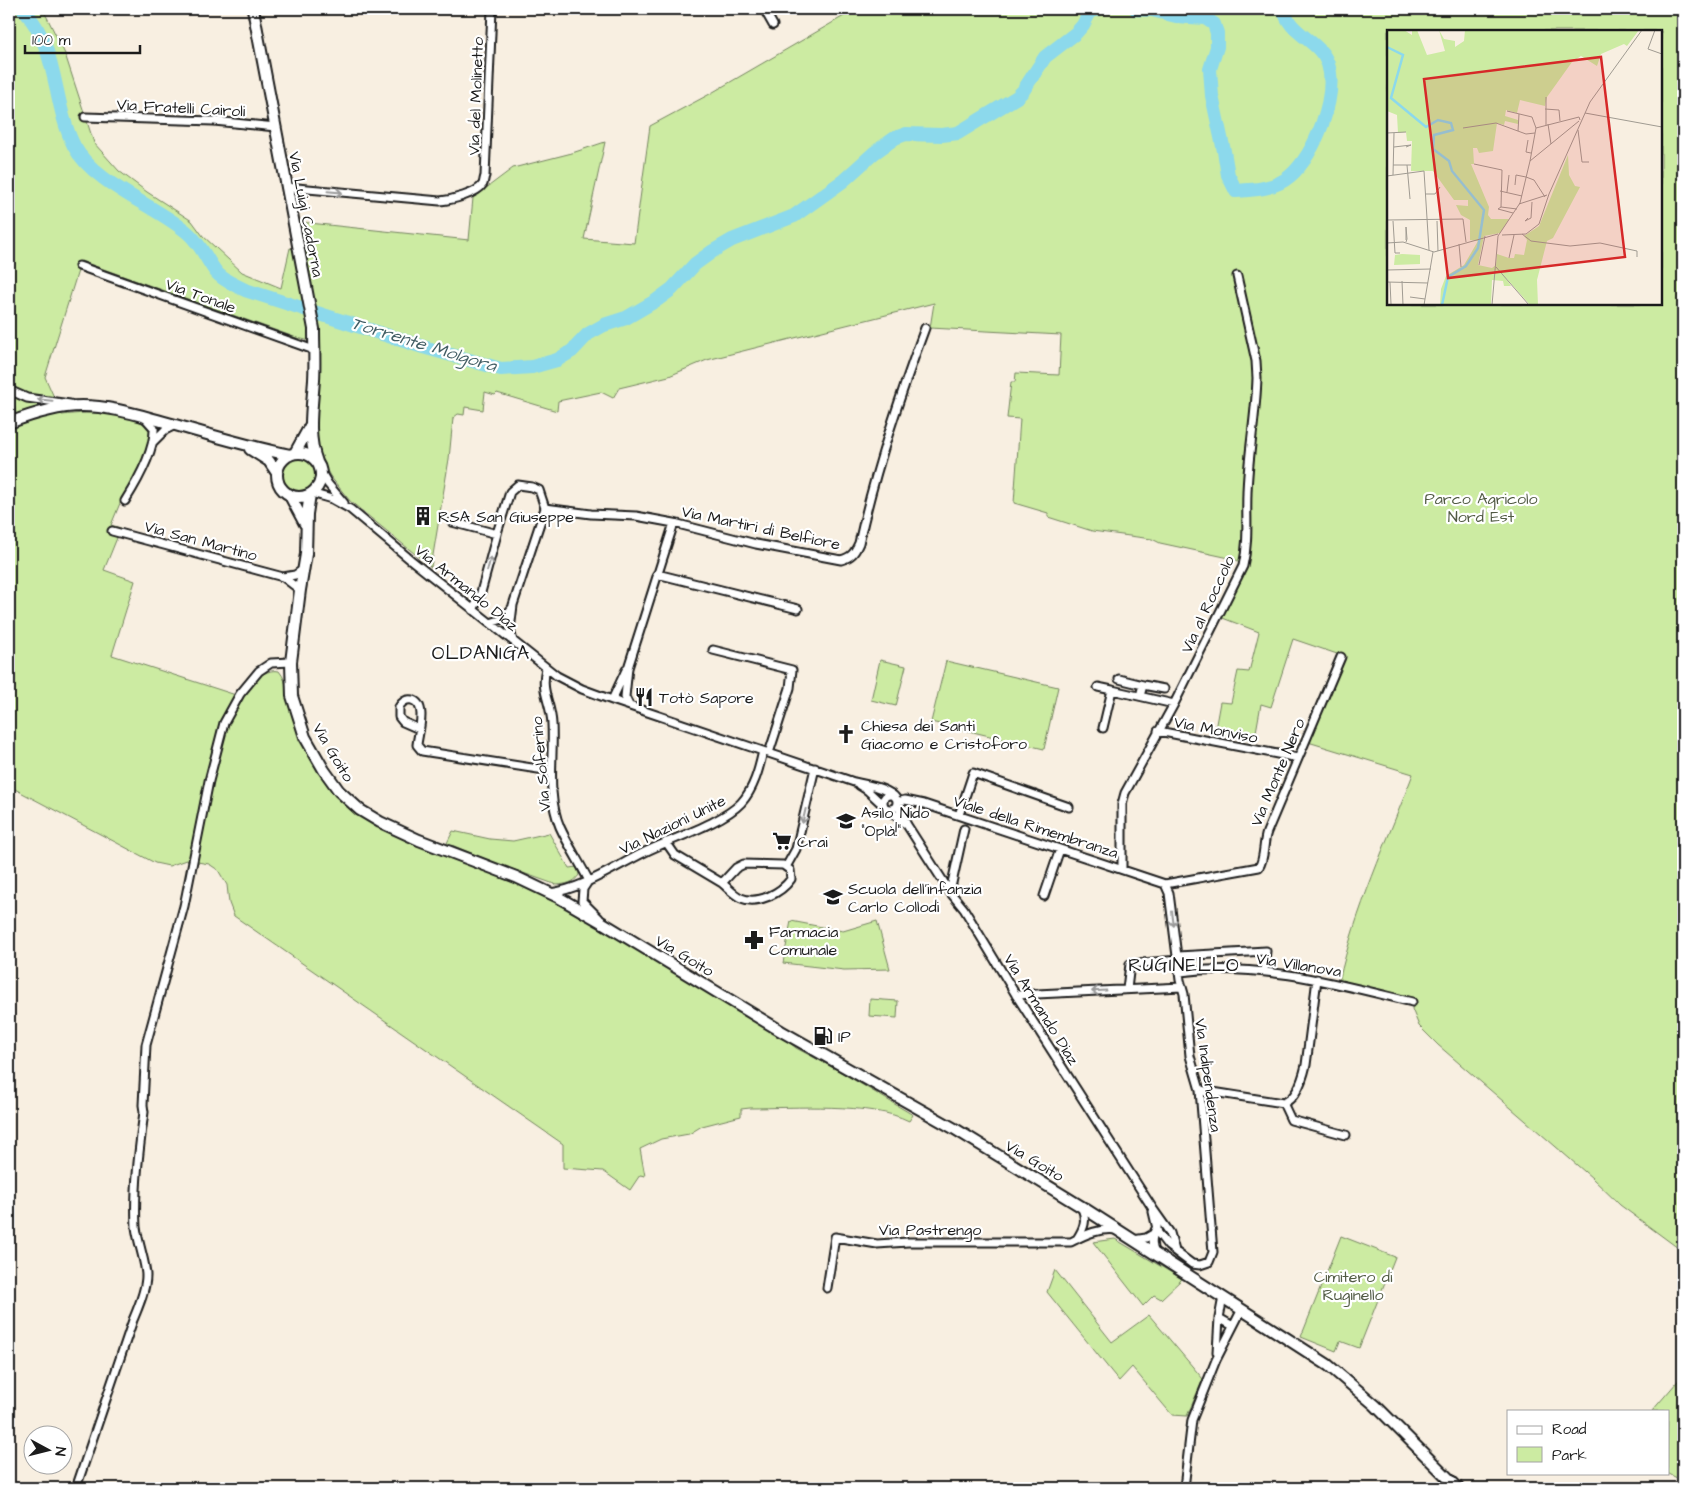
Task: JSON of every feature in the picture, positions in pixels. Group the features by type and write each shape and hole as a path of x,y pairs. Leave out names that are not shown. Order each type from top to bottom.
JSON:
{"street":[{"name":"Via Luigi Cadorna","path":"252,9 312,317 314,350 310,426 312,446 319,467"},
{"name":"Via del Molinetto","path":"286,187 424,200 448,200 476,190 482,185 485,176 492,9"},
{"path":"764,9 773,25"},
{"name":"Via Fratelli Cairoli","path":"85,117 214,120 276,127"},
{"name":"Via Tonale","path":"79,266 314,350"},
{"name":"Via al Roccolo","path":"1122,868 1122,804 1132,779 1174,704 1243,566 1248,541 1247,492 1257,378 1256,361 1237,276"},
{"name":"Via Martiri di Belfiore","path":"545,508 591,514 636,516 674,523 780,549 841,560 849,558 856,551 859,542 883,452 925,328"},
{"path":"9,390 27,398 109,408 238,444 308,455 319,467 319,484 311,493 299,497 289,494 280,485 277,472 269,461 238,444"},
{"path":"9,399 9,423 44,411 83,406"},
{"path":"125,501 137,482 152,442 154,428 144,417"},
{"path":"152,442 165,430 175,425"},
{"name":"Via Luigi Cadorna","path":"292,454 310,426"},
{"path":"277,472 282,461 292,454"},
{"name":"Via Armando Diaz","path":"319,467 328,484 350,509 557,676 582,689 612,700 888,792 896,801 906,825 950,892 964,909 1016,995 1170,1233 1175,1251"},
{"path":"473,610 480,596 510,492 518,485 539,490 545,508 513,606 510,630 513,641"},
{"name":"Via Armando Diaz","path":"311,493 332,499 350,509"},
{"name":"Via Goito","path":"311,493 306,529 307,545 291,662 292,696 305,738 339,791 353,804 366,814 399,832 516,877 550,893 781,1031 947,1125 1082,1206 1328,1365 1375,1405 1458,1488"},
{"name":"Via Goito","path":"289,494 306,529"},
{"path":"452,522 497,534"},
{"path":"629,705 625,697 628,668 674,523"},
{"name":"Via San Martino","path":"112,530 283,577 300,590"},
{"path":"283,577 295,575 304,569"},
{"path":"657,574 798,609"},
{"path":"490,623 503,619 513,606"},
{"name":"Via Nazioni Unite","path":"550,893 566,890 589,881 666,842 714,821 739,805 752,788 790,688 792,670 713,650"},
{"name":"Via Monte Nero","path":"1165,884 1259,867 1262,863 1266,832 1341,657"},
{"path":"76,1488 141,1300 146,1276 136,1227 136,1204 138,1159 144,1112 146,1045 184,906 217,746 231,708 250,680 258,671 271,663 291,662"},
{"name":"Via Solferino","path":"546,668 542,681 552,722 551,772 554,801 560,826 589,881"},
{"path":"612,700 628,668"},
{"path":"1119,679 1164,690"},
{"path":"1140,696 1143,684"},
{"path":"1098,687 1174,704"},
{"path":"1103,728 1112,690"},
{"path":"419,729 417,745 422,751 551,772"},
{"name":"Via Monviso","path":"1158,731 1298,758"},
{"path":"786,866 796,849 815,768"},
{"path":"959,815 974,773 1069,806"},
{"name":"Via Armando Diaz","path":"854,782 867,790 906,825"},
{"path":"890,795 896,801 894,809 886,808 883,802 885,797 890,795"},
{"name":"Viale della Rimembranza","path":"896,801 909,800 959,815 1122,868 1165,884"},
{"path":"950,892 964,829"},
{"path":"666,842 675,855 722,882 741,898 765,898 780,890 789,881 791,873 786,866"},
{"path":"1044,896 1060,849"},
{"path":"722,882 736,868 744,864 786,866"},
{"path":"589,881 583,888 582,901 603,923"},
{"name":"Via Indipendenza","path":"1154,1232 1188,1262 1198,1265 1206,1264 1213,1255 1200,1090 1190,1056 1169,893 1165,884"},
{"path":"1127,989 1130,964 1266,951 1264,971"},
{"name":"Via Villanova","path":"1180,972 1264,971 1317,979 1412,1002"},
{"path":"1200,1090 1283,1103 1293,1098 1304,1072 1317,979"},
{"path":"1016,995 1182,987"},
{"path":"1283,1103 1291,1120 1346,1135"},
{"path":"1076,1239 1086,1223 1082,1206"},
{"name":"Via Armando Diaz","path":"1153,1209 1154,1232 1152,1245 1155,1254"},
{"path":"1133,1240 1146,1238 1158,1226 1164,1225"},
{"name":"Via Pastrengo","path":"827,1288 836,1237 876,1244 908,1242 1071,1242 1105,1229 1118,1230"},
{"path":"1166,1261 1175,1251"},
{"path":"1216,1360 1219,1318 1223,1297"},
{"path":"1184,1488 1192,1420 1216,1360 1242,1309"},
{"path":"1219,1318 1233,1326"}],"green space":[{"name":"Parco Agricolo Nord Est","path":"9,9 43,9 65,54 94,143 119,171 147,192 192,221 203,236 242,272 281,288 290,248 306,253 300,222 469,240 473,198 513,168 572,153 605,142 584,239 634,243 650,126 708,95 856,9 1683,9 1683,1259 1678,1248 1620,1205 1592,1178 1438,1045 1419,1026 1412,1009 1414,997 1339,982 1372,876 1413,774 1308,742 1343,656 1293,639 1271,707 1261,704 1254,743 1250,739 1214,735 1220,702 1231,703 1238,671 1249,672 1259,632 1220,617 1244,564 1234,559 1160,543 1152,539 1092,531 1048,517 1048,513 1014,503 1020,419 1007,418 1011,382 1015,382 1016,373 1059,375 1061,335 930,328 934,303 707,360 669,376 619,388 613,398 601,392 558,401 557,411 497,393 495,395 485,392 483,410 465,407 464,415 458,414 453,418 449,459 431,567 350,501 330,476 322,461 316,439 320,343 297,338 81,261 45,377 62,415 97,413 122,415 144,424 153,431 141,469 126,496 123,496 111,525 121,528 104,570 135,581 112,655 242,697 253,682 263,674 279,671 285,681 290,710 307,752 321,776 338,798 348,807 384,830 528,888 553,900 780,1035 796,1048 834,1068 913,1115 909,1121 875,1111 832,1107 741,1109 741,1116 702,1126 689,1134 661,1139 640,1149 645,1176 640,1175 630,1190 603,1171 563,1168 563,1144 234,916 229,903 227,885 218,870 209,864 186,860 169,866 155,863 9,786"},
{"path":"299,457 311,462 316,474 311,486 299,491 287,486 282,474 287,462"},
{"path":"880,660 906,666 896,706 871,700"},
{"path":"946,661 1058,687 1044,749 931,722"},
{"path":"453,831 490,839 513,841 549,833 569,868 577,867 579,875 567,884 557,885 495,863 447,843"},
{"path":"791,921 843,931 877,921 890,969 844,970 783,963"},
{"path":"870,999 898,1001 897,1018 869,1016"},
{"name":"Cimitero di Ruginello","path":"1341,1236 1395,1257 1359,1348 1340,1341 1336,1351 1301,1337"},
{"path":"1115,1239 1182,1279 1161,1299 1154,1295 1143,1306 1093,1242"},
{"path":"1055,1270 1112,1342 1149,1315 1203,1379 1187,1416 1172,1415 1132,1367 1119,1381 1047,1292"},
{"path":"1683,1375 1683,1481 1669,1474 1670,1410 1653,1410"}],"waterway":[{"name":"Torrente Molgora","path":"23,9 35,24 43,41 67,129 74,146 83,160 110,183 159,213 193,237 222,278 245,290 423,347 501,369 532,367 557,360 572,351 588,334 604,325 626,318 657,300 672,289 695,264 713,251 732,240 794,216 843,181 874,153 895,138 906,134 942,135 958,133 1017,97 1045,57 1076,33 1090,12 1098,9"},
{"name":"Torrente Molgora","path":"1136,9 1152,10 1176,16 1205,18 1214,24 1217,33 1217,47 1210,69 1212,96 1228,175 1236,191 1271,186 1290,176 1308,154 1316,140 1327,108 1330,92 1328,64 1318,49 1291,25 1284,9"}],"place":[{"name":"RSA San Giuseppe","path":"423,516"},
{"name":"Totò Sapore","path":"644,697"},
{"name":"Chiesa dei Santi Giacomo e Cristoforo","path":"846,734"},
{"name":"Asilo Nido \"Oplà!\"","path":"846,821"},
{"name":"Crai","path":"782,841"},
{"name":"Scuola dell'infanzia Carlo Collodi","path":"833,897"},
{"name":"Farmacia Comunale","path":"754,940"},
{"name":"IP","path":"823,1036"}],"district":[{"name":"OLDANIGA","path":"481,652"},
{"name":"RUGINELLO","path":"1184,964"}]}
